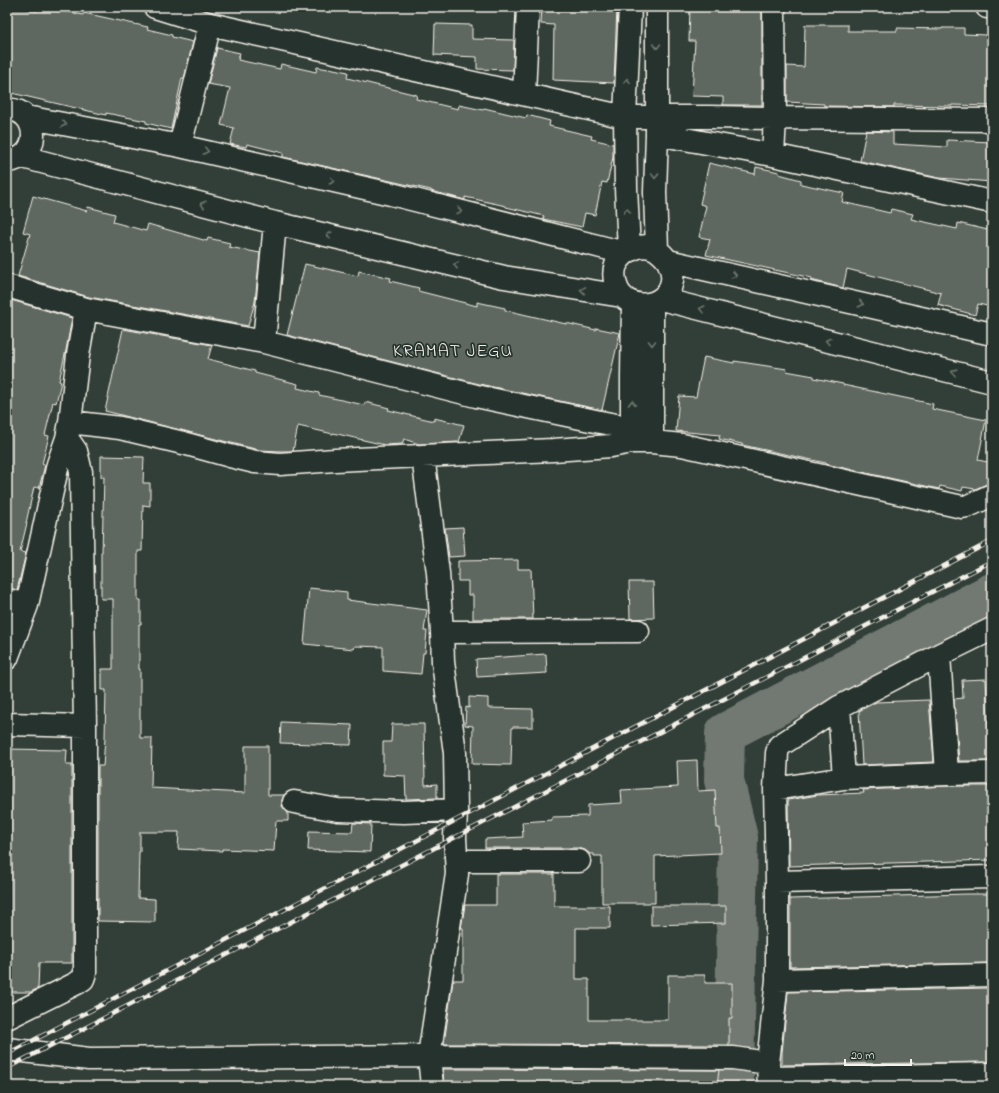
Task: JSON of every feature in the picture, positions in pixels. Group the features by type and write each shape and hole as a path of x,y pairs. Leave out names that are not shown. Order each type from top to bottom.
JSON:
{"street":[{"path":"155,7 210,24 625,117 773,155 992,202"},
{"path":"524,94 528,7"},
{"path":"627,251 625,117 630,7"},
{"path":"657,7 657,125 655,192 663,255 672,271 672,281 668,291 642,301 616,288 614,269 618,260 627,251 636,247 650,247 663,255 992,334"},
{"path":"773,155 774,7"},
{"path":"986,7 992,7"},
{"path":"180,146 210,24"},
{"path":"16,113 180,146 391,194 627,251"},
{"path":"15,159 30,148 34,138 32,126 16,113"},
{"path":"657,125 774,118 992,120"},
{"path":"15,159 275,223 504,277 642,301 992,382"},
{"path":"264,342 275,223"},
{"path":"7,286 86,309 264,342 476,396 682,445 962,507 968,506 992,495"},
{"path":"642,301 642,435"},
{"path":"7,658 17,603 69,430 78,355 86,309"},
{"path":"69,430 120,428 255,462 280,464 591,448 610,446 642,435"},
{"path":"7,1018 77,983 85,976 85,726 81,472 69,430"},
{"path":"423,456 438,573 443,662 455,753 456,810 454,838 457,861 457,874 429,1056 432,1086"},
{"path":"758,1069 777,980 777,882 774,789 779,746 839,707 938,655 992,629"},
{"path":"442,632 638,632"},
{"path":"938,655 947,774"},
{"path":"839,707 844,778"},
{"path":"7,724 85,726"},
{"path":"774,789 844,778 992,773"},
{"path":"294,802 338,810 404,812 456,810"},
{"path":"457,861 579,861"},
{"path":"777,882 992,877"},
{"path":"777,980 992,975"},
{"path":"7,1050 89,1059 429,1056 758,1069 992,1074"}],"building":[{"path":"7,7 18,7 37,11 38,7 47,7 83,15 84,13 148,27 147,29 193,42 184,79 182,78 171,129 146,123 146,121 106,113 106,115 7,92"},
{"path":"542,7 617,7 614,83 553,80 554,25 541,24"},
{"path":"690,7 762,7 762,105 723,105 723,97 692,96 695,41 689,41"},
{"path":"435,24 472,25 472,39 514,40 513,70 477,69 477,57 434,55"},
{"path":"805,25 848,25 848,31 897,31 897,28 964,28 964,34 992,36 992,106 824,106 824,104 787,102 787,66 804,67"},
{"path":"217,48 240,53 238,60 280,69 281,64 316,72 317,67 348,72 347,78 417,95 416,99 458,109 459,105 483,110 484,108 526,118 527,115 550,121 549,126 592,136 591,139 613,144 613,157 607,183 602,182 595,215 585,213 582,227 543,219 544,216 506,206 465,197 465,200 431,190 283,157 283,153 247,144 246,147 230,144 234,128 221,125 230,88 208,84"},
{"path":"866,131 893,132 893,144 947,147 947,140 992,142 992,182 939,178 860,161"},
{"path":"709,163 755,174 756,167 779,172 779,174 801,180 801,184 844,193 842,202 890,213 891,209 913,214 911,219 957,229 958,223 992,231 992,307 978,304 975,315 938,305 941,293 847,269 843,288 811,280 812,278 706,255 710,239 699,237 706,206 700,204"},
{"path":"33,196 87,211 88,207 115,214 113,222 146,231 148,224 207,241 208,238 230,243 229,247 260,253 255,302 248,326 89,297 18,276 30,234 23,232"},
{"path":"305,264 358,276 359,271 391,278 390,281 419,288 418,291 477,306 477,302 566,324 620,333 602,410 479,384 287,335"},
{"path":"11,300 72,318 59,381 61,382 56,403 53,402 45,435 49,436 42,464 45,465 39,488 34,487 20,552 26,553 17,590 7,588 7,302 11,302"},
{"path":"123,329 212,345 208,359 298,384 297,388 319,393 319,395 364,405 365,402 389,408 388,410 434,421 434,418 464,425 459,442 419,444 404,439 402,444 385,445 298,426 293,451 259,450 105,411"},
{"path":"704,357 734,363 734,361 787,369 786,371 814,376 814,378 843,385 933,404 932,409 986,420 978,460 992,463 989,483 975,489 963,487 962,491 940,486 939,489 742,445 719,439 720,435 676,431 679,396 696,397"},
{"path":"101,456 144,457 143,483 150,483 150,506 143,505 142,551 138,551 138,600 141,600 141,624 139,624 140,738 152,738 151,788 245,793 245,746 268,746 268,795 284,795 282,806 288,813 288,821 276,821 274,851 178,849 179,832 140,832 138,898 155,899 155,922 98,921 98,766 103,766 106,690 102,690 102,669 113,669 113,599 101,599 104,477 101,477"},
{"path":"463,527 465,556 449,557 445,528"},
{"path":"518,560 518,569 531,569 533,619 473,619 473,595 468,595 468,581 458,581 458,561"},
{"path":"629,582 653,582 654,618 630,619"},
{"path":"309,588 347,592 347,600 427,610 424,631 427,631 425,653 423,653 421,674 383,671 383,647 355,646 354,649 304,644"},
{"path":"546,654 547,673 477,677 476,659"},
{"path":"986,679 990,761 959,761 954,699 963,698 962,680"},
{"path":"469,697 488,698 488,708 533,709 533,727 512,727 511,765 472,764 473,726 465,725 466,707 469,708"},
{"path":"929,700 934,762 862,765 859,711 876,702"},
{"path":"281,722 352,725 351,745 280,743"},
{"path":"392,724 424,724 425,785 437,784 437,798 406,799 405,776 383,775 383,742 391,742"},
{"path":"7,749 67,750 66,765 72,765 72,963 39,963 38,988 31,992 7,992 9,872 7,872"},
{"path":"697,760 698,791 715,790 717,828 720,828 721,853 655,856 655,903 602,903 602,856 594,856 594,854 590,854 579,848 485,848 485,839 523,837 522,822 552,820 552,817 588,816 588,805 622,803 621,790 678,787 677,761"},
{"path":"947,786 991,786 992,860 789,866 788,800 818,795 864,793 863,790"},
{"path":"353,823 371,824 370,852 308,850 309,831 352,832"},
{"path":"496,874 554,874 554,906 610,906 610,928 576,928 576,979 589,979 589,1020 668,1020 668,975 705,975 705,983 732,983 732,1018 729,1018 729,1045 444,1044 453,980 463,980 463,928 461,928 465,905 496,905"},
{"path":"992,894 992,963 790,967 790,899"},
{"path":"651,906 726,906 726,923 651,925"},
{"path":"989,988 990,1062 782,1065 788,992"},
{"path":"443,1069 719,1070 717,1086 444,1086"}],"waterway":[{"path":"734,1086 738,838 724,780 725,733 992,593"}],"railway":[{"path":"7,1054 992,541"},
{"path":"7,1068 992,561"}],"district":[{"name":"KRAMAT JEGU","path":"453,350"}]}
